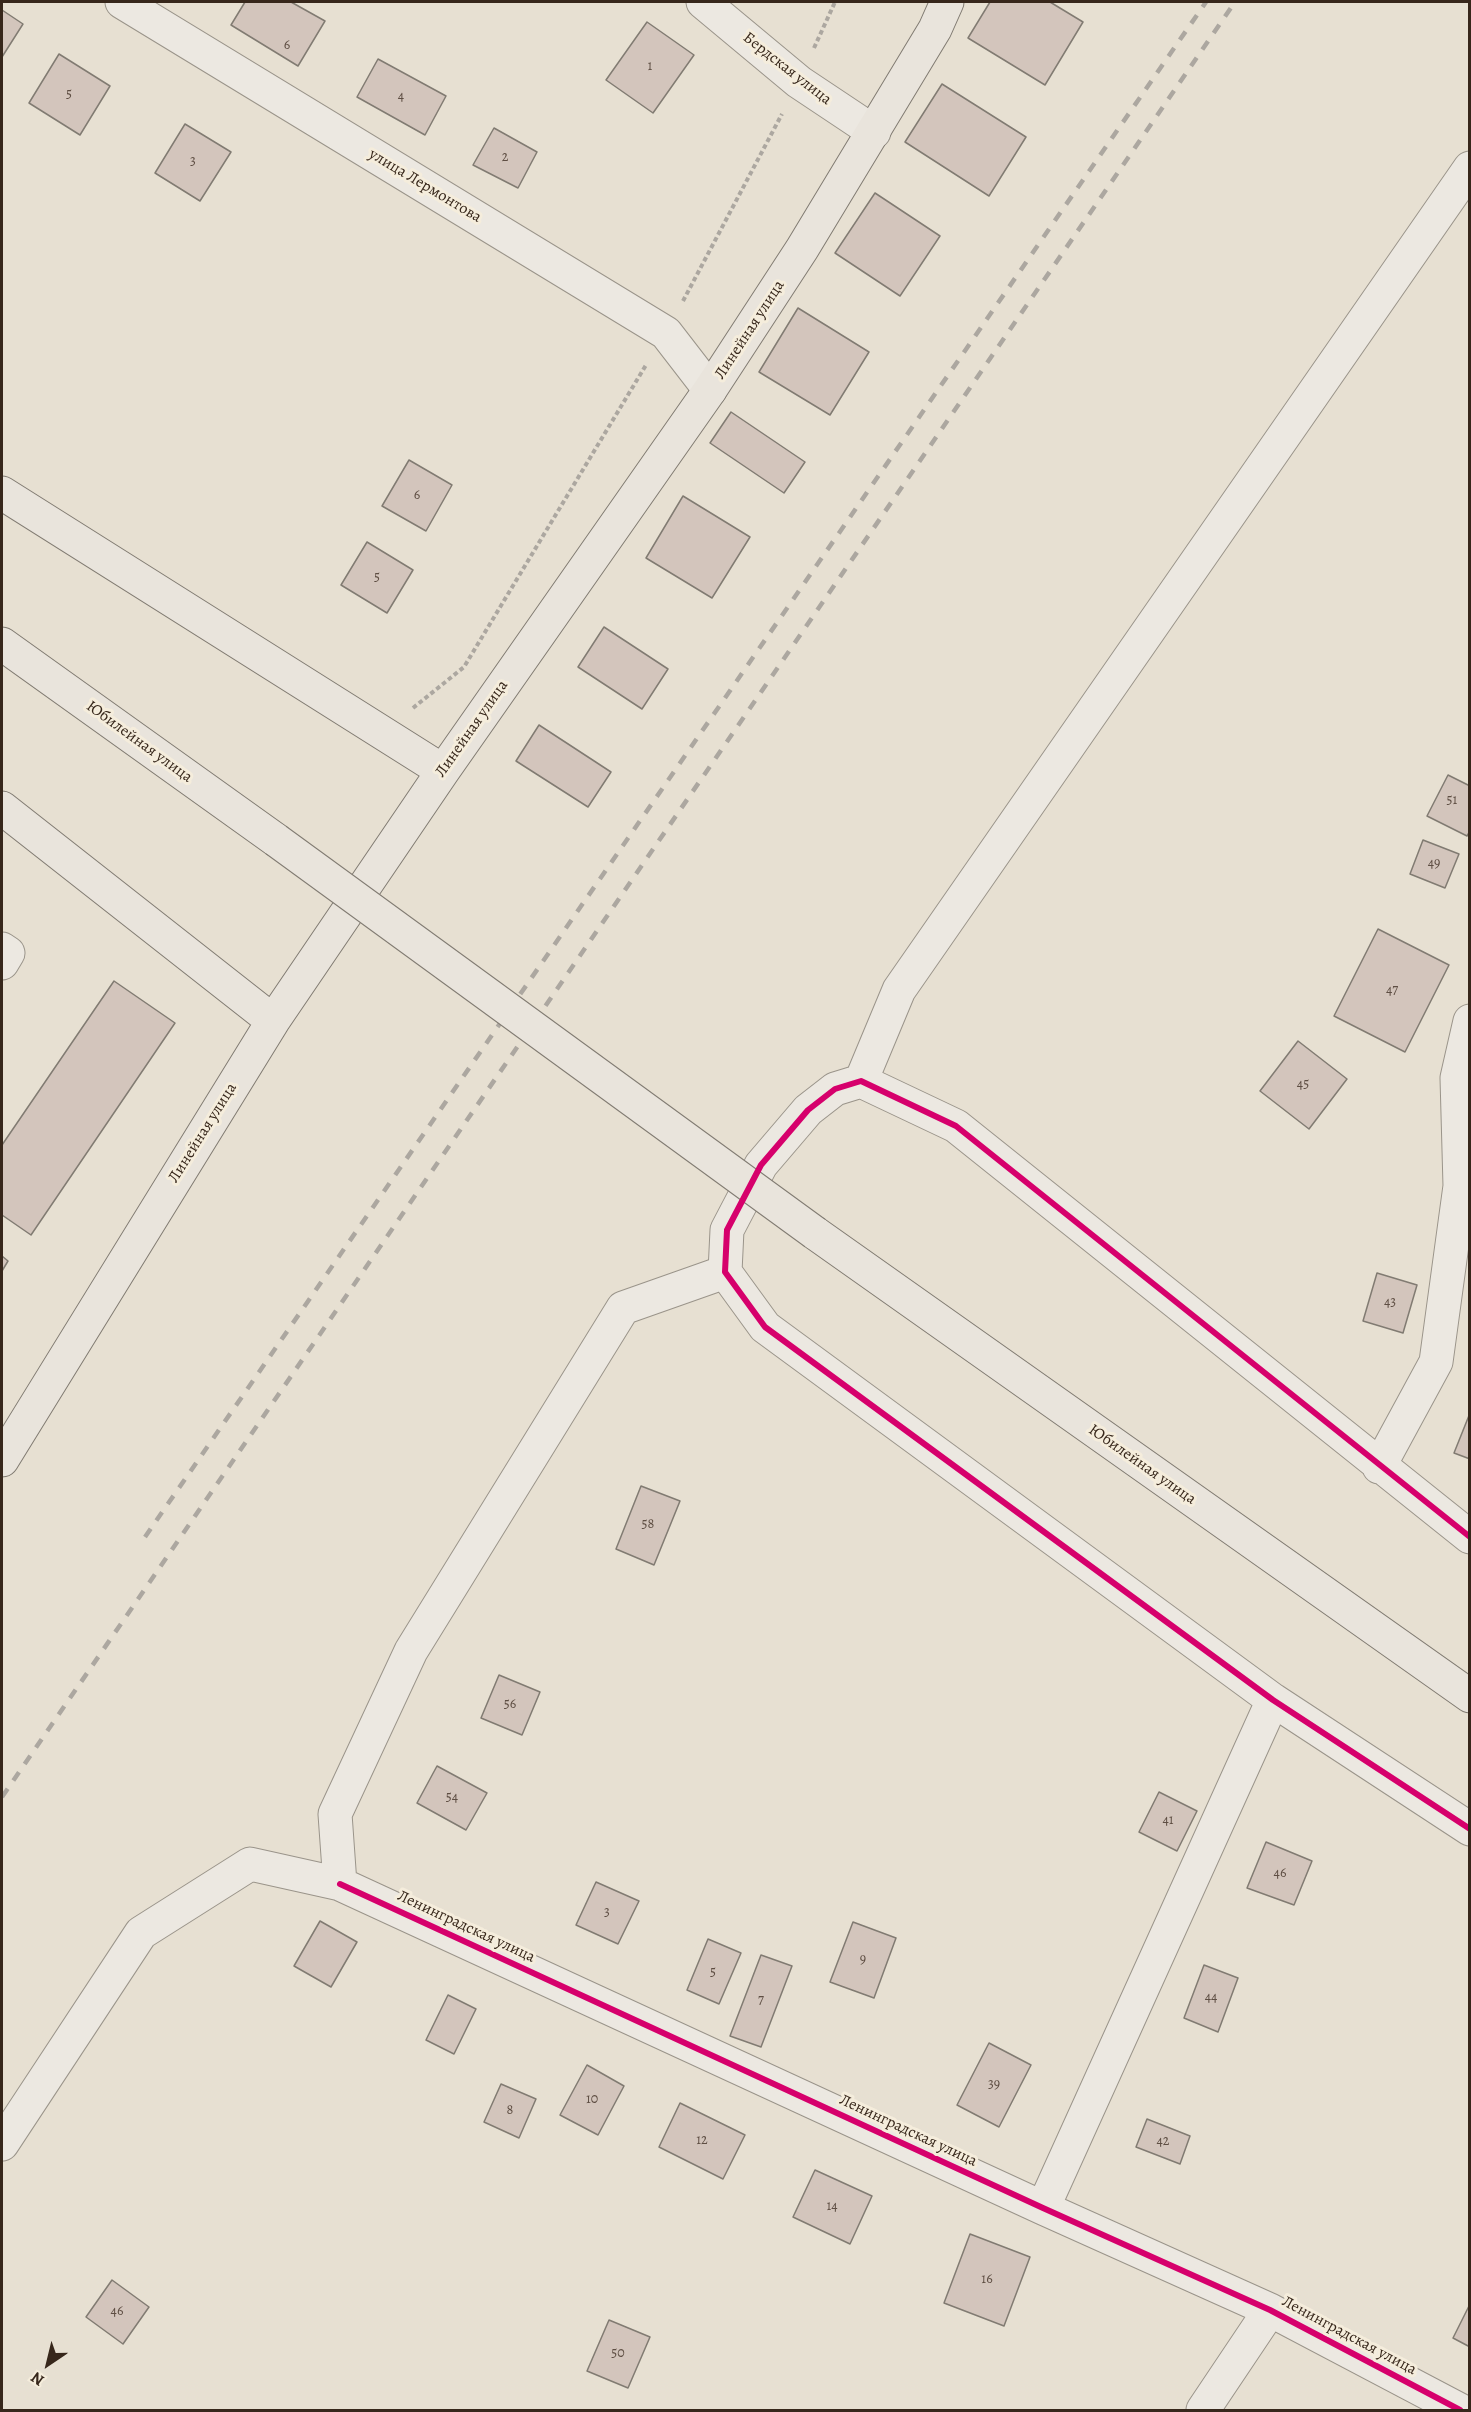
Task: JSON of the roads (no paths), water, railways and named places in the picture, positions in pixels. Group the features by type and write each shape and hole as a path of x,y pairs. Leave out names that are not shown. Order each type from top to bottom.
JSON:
{"main road":[{"name":"Линейная улица","path":"2,1460 273,1021 442,771 710,390 802,249 935,29 947,2"},
{"path":"2,493 442,771"},
{"name":"Юбилейная улица","path":"2,644 276,840 814,1233 1470,1696"},
{"path":"2,808 273,1021"}],"street":[{"name":"улица Лермонтова","path":"122,2 666,333 710,390"},
{"name":"Бердская улица","path":"703,2 799,82 874,132"},
{"path":"861,1081 899,990 1467,176"},
{"path":"2,948 8,953 2,963"},
{"path":"1379,1467 1436,1362 1460,1186 1458,1078 1470,1021"},
{"path":"1470,1537 1379,1467 956,1126 861,1081 835,1089 808,1110 761,1165 727,1230 725,1272 765,1327 1273,1700 1470,1829"},
{"path":"340,1884 335,1814 411,1651 623,1308 725,1272"},
{"path":"1043,2208 1273,1700"},
{"name":"Ленинградская улица","path":"2,2144 141,1933 250,1864 340,1884 1043,2208 1270,2310 1460,2410"},
{"path":"1203,2410 1270,2310"}],"railway":[{"path":"145,1537 1206,2"},
{"path":"2,1797 1235,2"}]}
